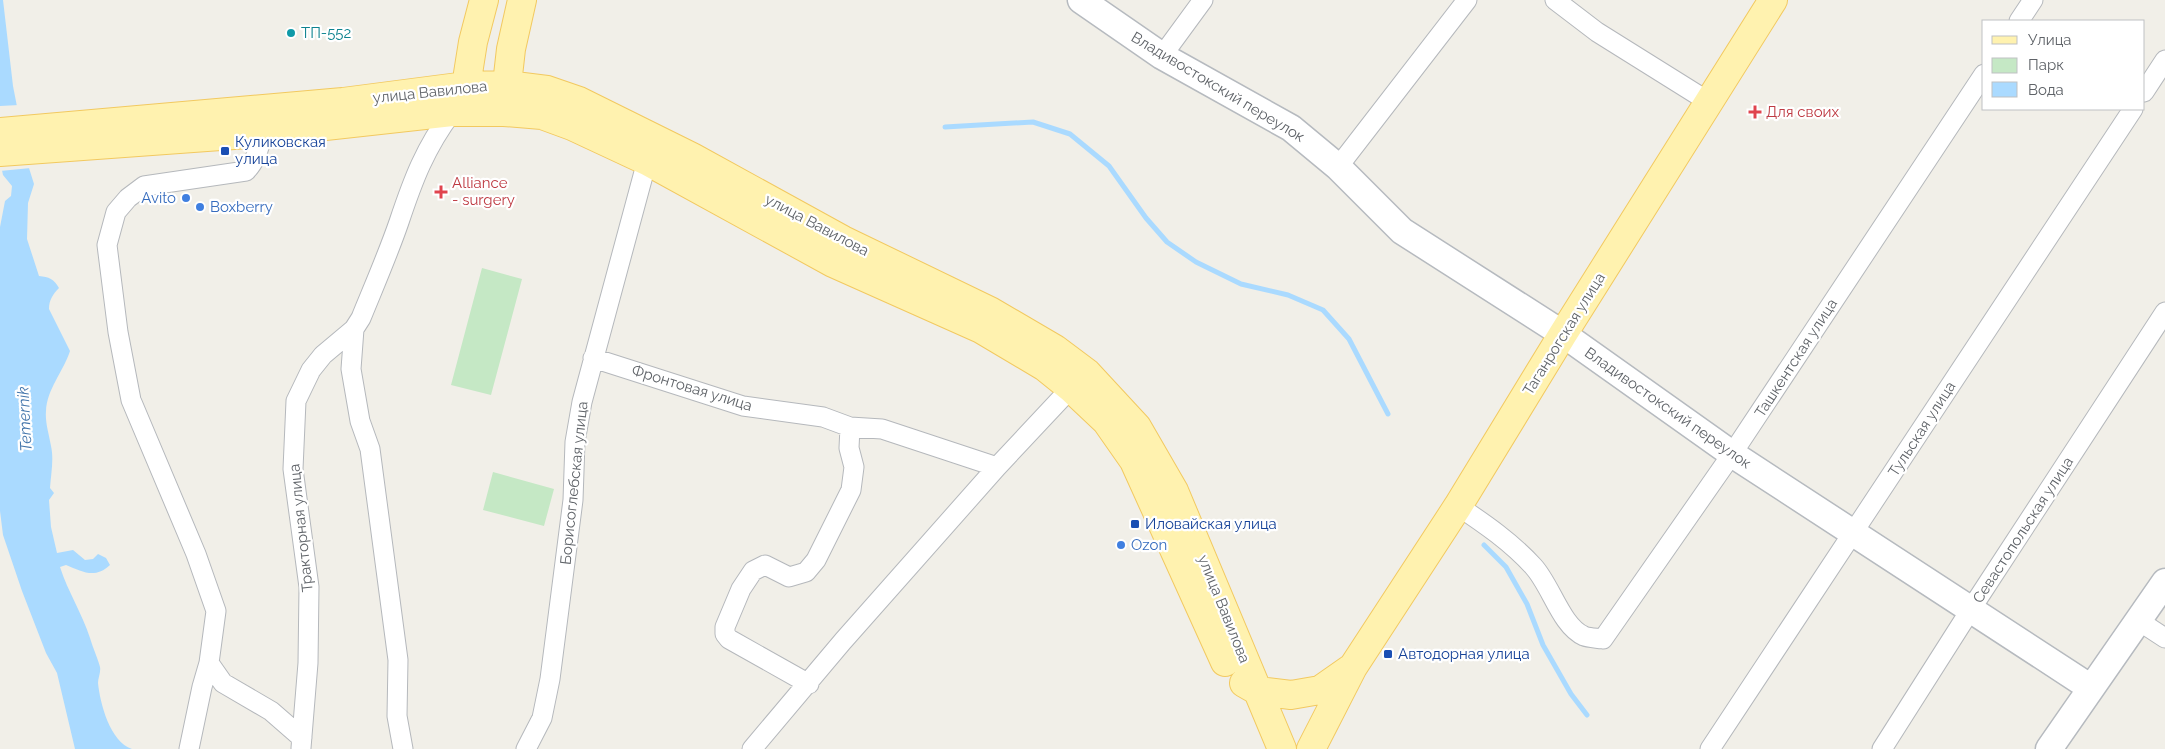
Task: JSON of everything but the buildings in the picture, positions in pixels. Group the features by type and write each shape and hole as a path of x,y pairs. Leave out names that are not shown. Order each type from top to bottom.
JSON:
{"main road":[{"path":"452,112 466,86 473,42 484,0"},
{"path":"504,112 511,49 522,0"},
{"name":"Таганрогская улица","path":"1311,749 1353,667 1458,506 1772,0"},
{"name":"улица Вавилова","path":"115,133 466,86 508,85 547,90 579,101 657,139 843,240 990,311 1055,349 1087,373 1138,427 1167,478 1195,537 1282,749"},
{"name":"улица Вавилова","path":"115,133 262,133 452,112 504,112 542,115 572,126 647,161 833,263 981,329 1023,352 1071,388 1106,420 1134,461 1232,676 1263,749"},
{"path":"0,132 115,133"},
{"path":"0,152 115,133"},
{"name":"Таганрогская улица","path":"1232,676 1258,691 1291,695 1320,690 1353,667"}],"street":[{"name":"Владивостокский переулок","path":"1081,0 1162,56 1291,128 1338,167 1402,231 1563,334 1732,454 2091,688"},
{"path":"1162,56 1203,0"},
{"path":"1338,167 1467,0"},
{"path":"1555,0 1597,32 1709,102"},
{"path":"2020,20 2033,0"},
{"path":"2145,90 2165,60"},
{"name":"Ташкентская улица","path":"1458,506 1500,534 1534,566 1552,593 1564,620 1584,636 1603,639 1732,454 1982,77"},
{"name":"Тульская улица","path":"1710,749 2132,110"},
{"name":"Тракторная улица","path":"301,743 308,663 309,587 293,469 296,401 311,370 323,355 354,329 361,318 399,222 410,187 436,134 452,112"},
{"path":"188,749 209,663 216,611 196,554 131,400 118,332 107,245 116,212 128,198 144,186 246,171 253,164 262,133"},
{"name":"Борисоглебская улица","path":"526,749 542,718 550,679 573,500 575,442 582,402 647,161"},
{"name":"Севастопольская улица","path":"1882,749 2165,312"},
{"path":"354,329 351,369 360,421 371,459 398,660 397,716 403,749"},
{"name":"Фронтовая улица","path":"593,358 743,406 823,417 850,426 882,429 996,467"},
{"path":"752,749 809,684 843,641 996,467 1071,388"},
{"path":"809,684 729,639 724,634 725,627 741,589 753,571 765,565 789,577 806,572 816,560 851,490 854,467 849,448 850,426"},
{"path":"2049,749 2165,582"},
{"path":"2139,621 2165,638"},
{"path":"209,663 223,683 271,711 301,743"}],"green space":[{"path":"482,268 522,279 491,395 451,385"},
{"path":"493,472 554,489 544,526 483,510"}],"water":[{"name":"Temernik","path":"0,0 3,0 13,86 29,168 34,184 28,203 27,239 39,276 51,279 59,288 52,297 49,309 70,351 49,395 46,411 52,456 50,488 54,493 49,500 51,527 57,553 73,550 85,560 93,559 98,554 106,558 110,565 94,573 83,572 66,565 60,567 87,629 100,667 98,683 104,711 118,739 132,749 75,749 57,673 46,653 3,535 0,511 0,227 5,201 11,196 12,186 3,175 0,161"}],"pier":[{"path":"19,105 31,168 0,171 0,106"}],"waterway":[{"path":"945,127 1033,122 1070,134 1109,166 1146,218 1167,242 1196,262 1241,284 1288,295 1323,310 1349,339 1388,414"},
{"path":"1484,545 1506,567 1527,604 1543,645 1571,694 1587,715"}],"place":[{"name":"ТП-552","path":"291,33"},
{"name":"Для своих","path":"1755,112"},
{"name":"Куликовская улица","path":"225,151"},
{"name":"Alliance - surgery","path":"441,192"},
{"name":"Avito","path":"186,198"},
{"name":"Boxberry","path":"200,207"},
{"name":"Иловайская улица","path":"1135,524"},
{"name":"Ozon","path":"1121,545"},
{"name":"Автодорная улица","path":"1388,654"}]}
